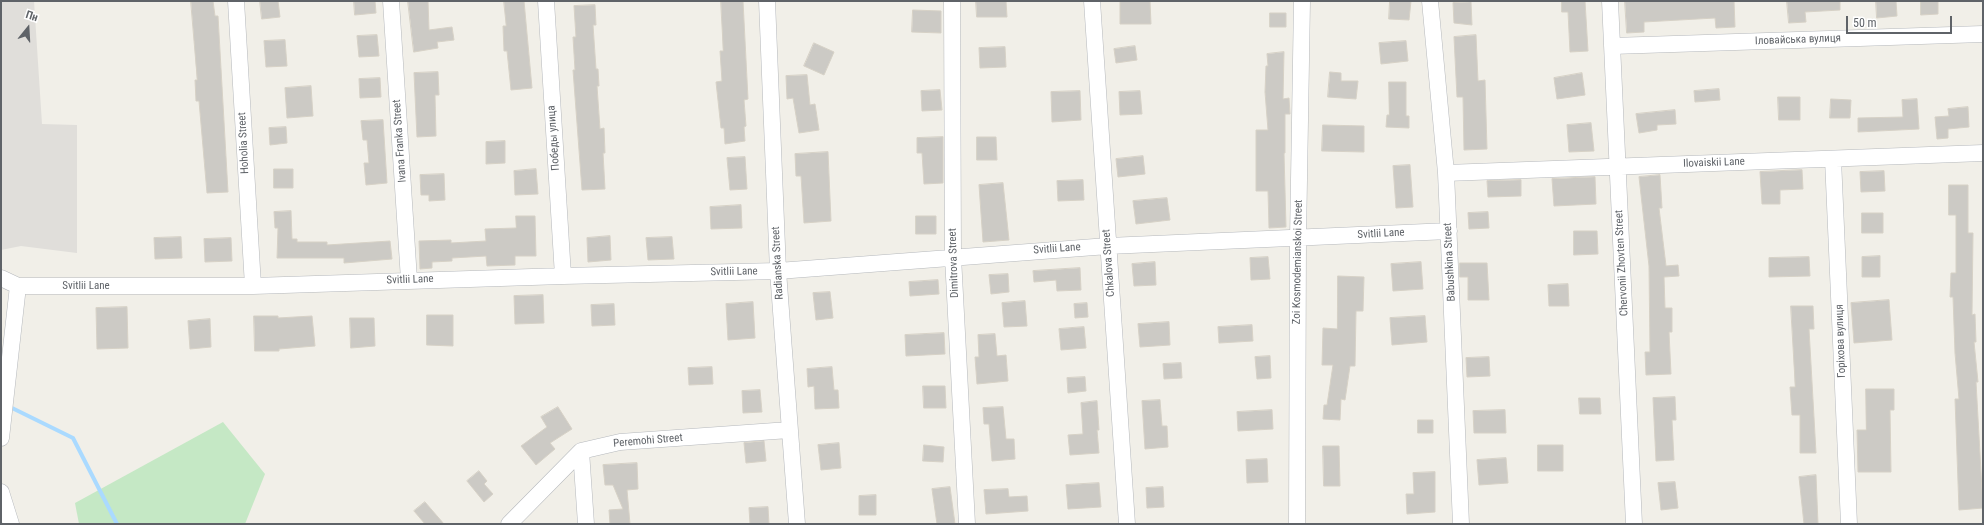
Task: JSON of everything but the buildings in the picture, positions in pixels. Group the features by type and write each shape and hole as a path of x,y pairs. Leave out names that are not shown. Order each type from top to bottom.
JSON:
{"street":[{"name":"Hoholia Street","path":"236,1 253,286"},
{"name":"Ivana Franka Street","path":"391,1 409,280"},
{"name":"Победы улица","path":"546,1 563,276"},
{"name":"Radianska Street","path":"767,1 778,271 797,524"},
{"name":"Dimitrova Street","path":"952,1 953,257 967,524"},
{"name":"Chkalova Street","path":"1092,1 1127,524"},
{"name":"Zoi Kosmodemianskoi Street","path":"1296,524 1298,239 1302,1"},
{"name":"Babushkina Street","path":"1430,1 1446,173 1461,524"},
{"name":"Chervonii Zhovten Street","path":"1610,1 1634,524"},
{"name":"Іловайська вулиця","path":"1612,46 1983,34"},
{"name":"Ilovaiskii Lane","path":"1446,173 1983,153"},
{"name":"Горіхова вулиця","path":"1833,158 1848,524"},
{"name":"Svitlii Lane","path":"18,286 253,286 409,280 778,271 1108,246 1298,239 1449,231"},
{"path":"1,278 18,286 1,438"},
{"name":"Peremohi Street","path":"581,451 620,442 789,430"},
{"path":"509,524 581,451"},
{"path":"581,451 586,524"},
{"path":"1,492 11,524"}],"shaded area":[{"path":"1,1 34,1 42,124 77,125 77,253 21,246 1,250"}],"green space":[{"path":"223,422 265,474 245,524 79,524 75,503"}],"waterway":[{"path":"8,406 73,438 117,524"}]}
